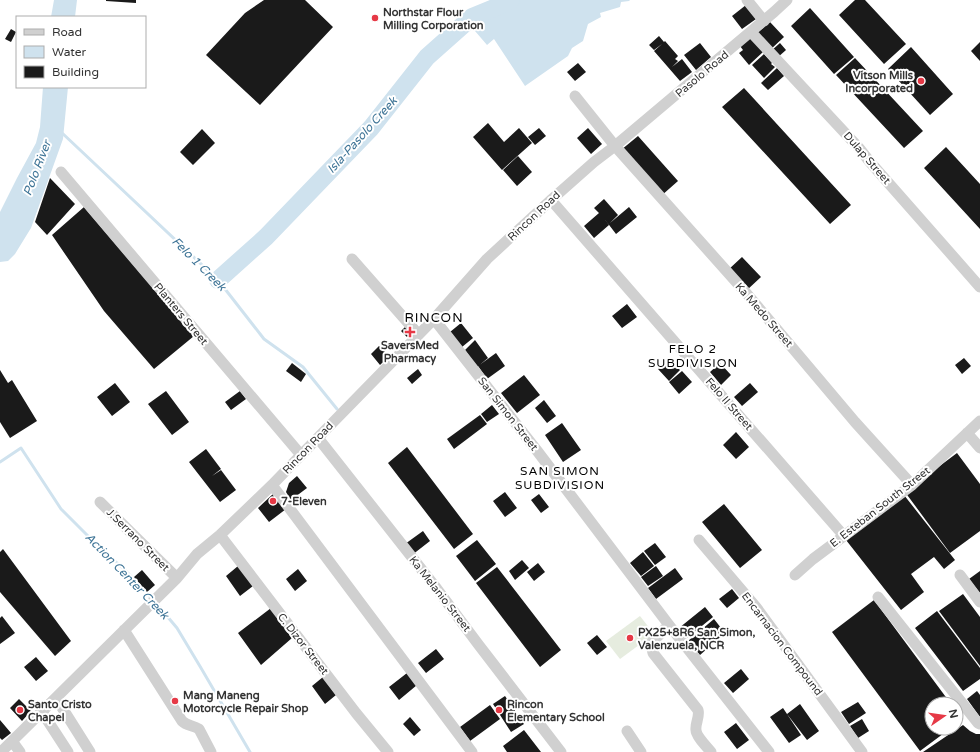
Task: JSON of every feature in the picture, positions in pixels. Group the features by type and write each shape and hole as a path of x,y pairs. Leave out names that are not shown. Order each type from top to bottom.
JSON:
{"street":[{"path":"747,0 764,21"},
{"name":"Pasolo Road","path":"615,146 787,0"},
{"name":"Dulap Street","path":"751,32 859,148 980,287"},
{"name":"Ka Medo Street","path":"575,96 615,146 747,294 855,422 912,485"},
{"name":"Rincon Road","path":"2,752 177,578 197,554 220,535 272,485 434,319 487,259 594,162 615,146"},
{"name":"Planters Street","path":"61,172 301,455"},
{"name":"Felo II Street","path":"551,200 844,536"},
{"path":"352,260 418,334"},
{"name":"San Simon Street","path":"434,319 538,452 669,625 769,752"},
{"name":"E. Esteban South Street","path":"795,575 813,559 912,485 980,421"},
{"path":"967,433 980,448"},
{"name":"Ka Melanio Street","path":"318,438 437,589 561,752"},
{"path":"272,485 472,752"},
{"name":"J.Serrano Street","path":"100,502 177,578"},
{"name":"C. Dizor Street","path":"220,535 388,752"},
{"name":"Encarnacion Compound","path":"699,540 756,607 862,752"},
{"path":"960,575 980,602"},
{"path":"878,597 980,724"},
{"path":"669,625 652,642 653,653 698,710 697,734 711,752"},
{"path":"124,630 182,721 185,724 199,729 211,752"},
{"path":"56,698 90,752"},
{"path":"42,712 68,752"},
{"path":"627,731 641,752"},
{"path":"12,741 20,752"}],"shaded area":[{"name":"PX25+8R6 San Simon, Valenzuela, NCR","path":"640,616 654,634 620,659 606,641"}],"water":[{"path":"54,0 77,0 75,16 51,16"},
{"path":"491,0 630,0 621,2 620,7 600,13 601,17 588,24 583,41 572,48 568,56 525,86 494,39 487,45 469,24 465,23 464,18 475,8"},
{"name":"Polo River","path":"43,88 68,88 63,139 31,228 15,254 8,261 0,262 0,212 36,143 40,127"}],"building":[{"path":"136,0 136,3 106,1"},
{"path":"264,0 305,0 333,27 260,105 206,55 245,13"},
{"path":"855,0 865,0 906,44 884,64 839,15"},
{"path":"746,5 756,19 742,29 732,16"},
{"path":"810,8 854,57 834,74 791,26"},
{"path":"770,22 784,37 770,50 756,34"},
{"path":"11,29 16,32 11,42 5,39"},
{"path":"659,36 678,56 675,59 678,61 672,67 682,59 692,72 680,81 654,51 662,44 654,50 649,45"},
{"path":"750,37 763,52 749,65 739,53 743,50 740,46"},
{"path":"980,42 980,61 971,51"},
{"path":"700,43 711,57 696,70 684,55"},
{"path":"780,43 786,50 777,58 771,51"},
{"name":"Vitson Mills Incorporated","path":"911,47 953,94 930,115 888,69"},
{"path":"764,54 775,67 764,78 752,65"},
{"path":"855,58 923,131 904,148 836,75"},
{"path":"578,63 586,72 575,81 567,72"},
{"path":"777,68 784,76 768,90 761,83"},
{"path":"744,88 851,205 830,224 722,107"},
{"path":"488,123 504,142 519,128 532,143 502,170 473,137"},
{"path":"539,128 546,136 535,145 528,137"},
{"path":"588,128 602,144 591,154 577,138"},
{"path":"202,129 215,143 193,165 180,152"},
{"path":"638,136 678,181 661,196 621,150"},
{"path":"946,147 980,184 980,229 924,168"},
{"path":"518,156 532,172 517,186 503,170"},
{"path":"50,178 75,204 47,235 35,222"},
{"path":"604,199 618,215 610,223 629,207 637,217 616,234 603,217 609,225 594,238 584,226 599,213 594,208"},
{"path":"84,207 194,336 154,369 104,311 52,235"},
{"path":"742,257 761,277 747,290 728,270"},
{"path":"627,304 637,317 622,328 612,316"},
{"path":"461,323 473,338 462,347 450,332"},
{"path":"407,325 413,332 407,337 401,331"},
{"path":"475,340 488,358 477,367 465,350"},
{"path":"379,346 389,356 380,365 371,354"},
{"path":"496,353 505,366 487,379 478,366"},
{"path":"964,358 971,366 962,374 955,365"},
{"path":"669,359 680,370 669,381 658,369"},
{"path":"292,363 306,374 301,382 286,371"},
{"path":"720,363 731,375 721,385 710,372"},
{"path":"418,369 422,375 412,384 407,378"},
{"path":"0,370 8,383 12,380 37,421 10,438 0,422"},
{"path":"682,371 692,382 679,394 669,382"},
{"path":"524,375 540,395 517,413 501,393"},
{"path":"115,383 130,402 112,416 97,397"},
{"path":"750,383 758,392 742,406 734,397"},
{"path":"166,391 189,422 172,435 148,404"},
{"path":"240,391 246,399 231,410 225,402"},
{"path":"544,400 556,416 547,423 535,408"},
{"path":"492,405 499,414 487,422 481,414"},
{"path":"480,415 487,424 454,449 447,439"},
{"path":"562,423 581,450 563,462 545,435"},
{"path":"736,432 749,447 736,459 723,445"},
{"path":"407,447 473,534 454,549 388,463"},
{"path":"206,449 221,469 212,476 221,470 236,490 220,502 189,462"},
{"path":"957,453 980,484 980,531 950,553 905,492"},
{"path":"297,476 307,488 291,500 286,492 289,483"},
{"path":"505,492 517,508 505,517 493,501"},
{"name":"7-Eleven","path":"274,493 286,509 269,522 258,508"},
{"path":"539,494 549,507 541,513 531,500"},
{"path":"904,495 955,560 944,569 934,557 911,574 924,592 901,610 846,540"},
{"path":"724,504 762,550 740,568 702,522"},
{"path":"423,531 430,541 412,555 405,544"},
{"path":"477,540 496,564 475,581 456,556"},
{"path":"655,543 666,557 655,565 644,551"},
{"path":"3,549 71,641 55,656 0,592 0,552"},
{"path":"643,552 654,566 641,576 630,563"},
{"path":"522,560 529,568 515,580 509,571"},
{"path":"538,563 545,572 534,581 527,572"},
{"path":"238,566 253,586 240,596 226,576"},
{"path":"656,566 663,576 648,586 641,577"},
{"path":"497,567 561,650 540,667 476,583"},
{"path":"675,568 683,579 656,599 648,588"},
{"path":"298,569 307,581 295,591 286,579"},
{"path":"142,570 155,585 147,592 134,577"},
{"path":"980,571 980,593 969,579"},
{"path":"732,589 739,598 727,608 719,599"},
{"path":"963,594 980,617 980,666 939,611"},
{"path":"874,600 945,696 924,696 924,736 940,736 920,751 832,632"},
{"path":"705,607 713,617 687,638 679,628"},
{"path":"271,608 292,638 261,665 238,633"},
{"path":"937,611 980,668 980,679 963,691 915,628"},
{"path":"2,616 15,633 0,644 0,618"},
{"path":"714,619 725,633 700,655 688,641"},
{"path":"597,635 607,647 597,655 587,643"},
{"path":"436,649 444,659 426,673 418,663"},
{"path":"36,657 48,671 36,681 24,667"},
{"path":"741,669 749,679 733,693 724,683"},
{"path":"407,673 417,685 399,700 389,687"},
{"path":"323,677 336,695 325,704 312,686"},
{"path":"977,691 980,695 980,717 967,699"},
{"path":"505,696 524,724 511,732 493,704"},
{"name":"Santo Cristo Chapel","path":"19,699 31,711 22,721 10,708"},
{"path":"858,702 866,713 849,724 841,712"},
{"path":"800,704 819,731 807,740 787,714"},
{"path":"490,705 500,719 470,741 460,727"},
{"path":"783,708 801,735 789,743 770,717"},
{"path":"410,717 421,730 414,736 403,724"},
{"path":"862,719 869,731 858,738 850,726"},
{"path":"0,720 11,733 2,740 0,738"},
{"path":"736,723 749,740 737,749 724,732"},
{"path":"964,726 970,731 980,734 980,752 923,752 947,736 964,736"},
{"path":"524,730 541,752 507,752 503,746"}],"waterway":[{"name":"Isla-Pasolo Creek","path":"218,280 266,237 371,128 427,57 472,17 511,0"},
{"name":"Felo 1 Creek","path":"61,132 218,280 264,339 303,367 337,409"},
{"name":"Action Center Creek","path":"0,462 21,448 61,509 97,545 126,571 152,599"},
{"name":"Action Center Creek","path":"156,603 177,628 250,752"}],"place":[{"name":"Northstar Flour Milling Corporation","path":"375,18"},
{"name":"Vitson Mills Incorporated","path":"921,81"},
{"name":"SaversMed Pharmacy","path":"410,332"},
{"name":"7-Eleven","path":"273,501"},
{"name":"PX25+8R6 San Simon, Valenzuela, NCR","path":"630,638"},
{"name":"Mang Maneng Motorcycle Repair Shop","path":"175,701"},
{"name":"Santo Cristo Chapel","path":"20,710"},
{"name":"Rincon Elementary School","path":"499,710"}],"district":[{"name":"RINCON","path":"434,318"},
{"name":"FELO 2 SUBDIVISION","path":"693,356"},
{"name":"SAN SIMON SUBDIVISION","path":"560,478"}]}
